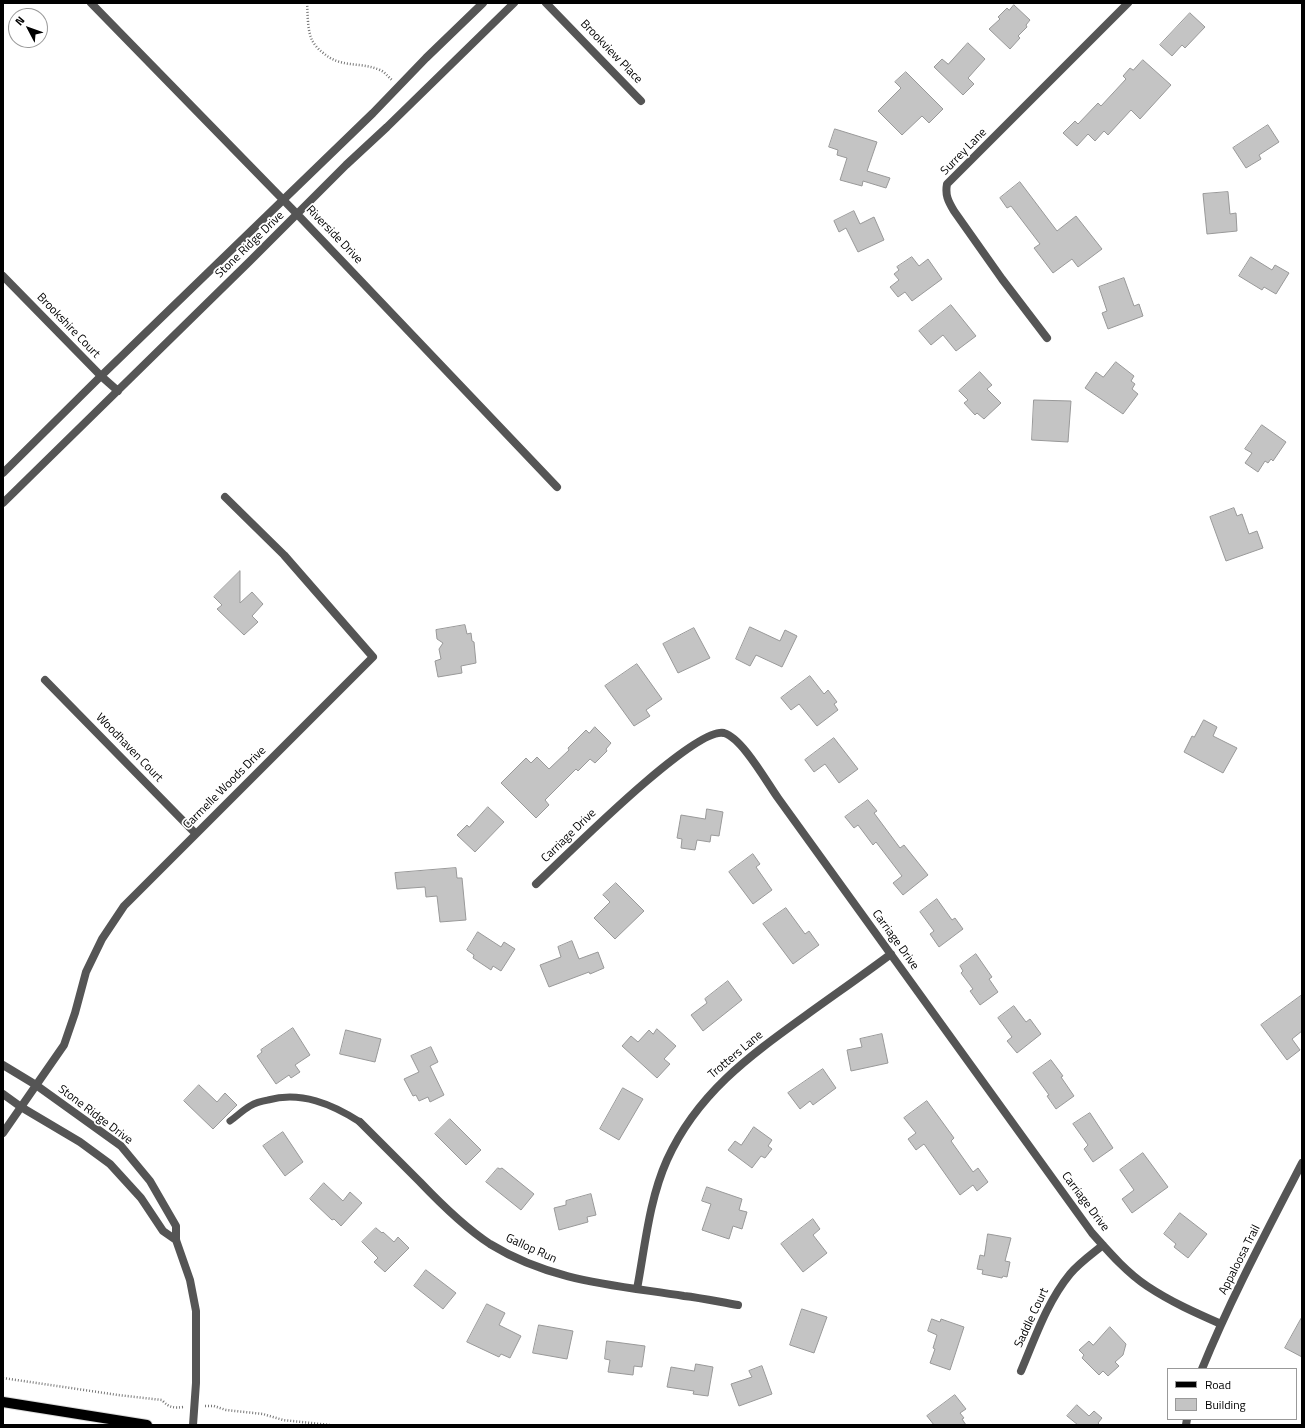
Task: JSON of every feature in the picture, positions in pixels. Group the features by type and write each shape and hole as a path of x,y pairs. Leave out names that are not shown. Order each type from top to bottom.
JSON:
{"main road":[{"path":"3,1402 147,1425"}],"street":[{"name":"Riverside Drive","path":"91,3 298,215 557,487"},
{"name":"Stone Ridge Drive","path":"3,473 101,376 284,201 482,3"},
{"name":"Stone Ridge Drive","path":"3,503 298,215 346,165 514,3"},
{"name":"Brookview Place","path":"546,3 641,101"},
{"name":"Surrey Lane","path":"1047,338 1002,279 948,202 946,192 947,184 1128,3"},
{"name":"Brookshire Court","path":"3,276 101,376 118,391"},
{"name":"Carmelle Woods Drive","path":"3,1133 64,1044 86,972 102,939 124,906 374,657 284,555 225,497"},
{"name":"Woodhaven Court","path":"45,680 196,834"},
{"name":"Carriage Drive","path":"536,884 628,797 662,768 689,748 714,733 723,733 732,737 747,753 1092,1233 1121,1265 1146,1285 1174,1302 1221,1324"},
{"name":"Trotters Lane","path":"637,1289 651,1212 659,1181 666,1161 693,1115 714,1090 737,1067 891,954"},
{"name":"Stone Ridge Drive","path":"3,1065 36,1085 121,1146 150,1181 176,1226 176,1240 190,1280 196,1311 196,1384 193,1425"},
{"path":"3,1094 21,1107 80,1142 110,1164 141,1198 163,1232 176,1240"},
{"name":"Gallop Run","path":"360,1122 439,1202 472,1230 495,1247 536,1267 567,1277 599,1284 738,1305"},
{"name":"Appaloosa Trail","path":"1202,1368 1221,1324 1302,1163"},
{"name":"Saddle Court","path":"1021,1371 1048,1309 1058,1290 1071,1273 1103,1245"}],"lane":[{"path":"230,1121 250,1106 259,1102 278,1097 297,1096 320,1101 342,1110 360,1122"}],"path":[{"path":"307,3 308,26 312,41 318,49 328,58 339,63 380,70 394,82"},
{"path":"3,1378 162,1400 171,1408 214,1406 226,1410 263,1414 283,1420 330,1425"}],"building":[{"path":"1014,5 1030,20 1026,25 1027,27 1018,36 1020,38 1010,49 989,29 1000,19 998,17 1007,8 1009,10"},
{"path":"1190,13 1205,27 1185,48 1182,45 1172,56 1160,45"},
{"path":"968,43 985,59 968,78 974,84 963,95 934,67 942,59 948,64"},
{"path":"1143,60 1171,85 1140,119 1131,110 1108,135 1104,131 1095,141 1088,134 1077,146 1063,133 1075,121 1078,124 1098,103 1101,106 1126,79 1123,76 1130,68 1133,70"},
{"path":"906,72 943,109 929,123 922,116 902,135 878,111 901,88 895,82"},
{"path":"1268,125 1279,142 1259,155 1261,159 1246,168 1233,148"},
{"path":"835,129 877,142 867,171 890,178 886,188 863,181 862,186 840,180 847,158 837,155 838,150 829,147"},
{"path":"1020,182 1057,231 1076,216 1102,249 1078,267 1072,259 1053,273 1034,248 1040,244 1011,206 1007,208 1000,198"},
{"path":"1228,192 1230,214 1236,213 1237,231 1207,234 1203,194"},
{"path":"854,211 860,224 874,217 884,240 858,252 846,228 839,232 834,221"},
{"path":"912,257 919,266 928,259 942,279 912,301 905,292 898,297 890,287 899,280 894,274 899,270 897,267"},
{"path":"1251,257 1272,270 1275,265 1289,273 1276,294 1264,287 1262,290 1239,276"},
{"path":"1124,278 1134,306 1139,304 1143,316 1108,329 1102,313 1107,311 1099,287"},
{"path":"951,305 976,336 956,351 943,335 931,345 919,331"},
{"path":"1116,362 1134,376 1131,381 1135,384 1132,389 1138,394 1123,414 1085,388 1096,372 1103,377"},
{"path":"980,372 992,385 987,389 1001,403 984,419 977,413 975,415 964,403 968,400 959,391"},
{"path":"1034,400 1071,401 1068,442 1032,440"},
{"path":"1262,425 1286,442 1273,461 1271,459 1268,463 1265,461 1258,472 1245,463 1252,453 1245,449"},
{"path":"1234,508 1237,516 1242,514 1249,534 1257,531 1263,548 1226,561 1210,517"},
{"path":"240,571 240,603 252,592 263,604 252,616 258,622 244,635 217,609 222,605 214,597"},
{"path":"465,625 467,634 471,633 472,641 474,642 476,663 461,666 462,673 438,677 435,661 441,659 439,649 443,643 437,639 436,630"},
{"path":"750,627 780,641 785,630 797,636 782,667 756,655 750,666 736,659"},
{"path":"694,628 710,658 678,673 663,644"},
{"path":"637,664 662,699 646,710 650,716 634,726 605,686"},
{"path":"810,676 824,694 828,690 837,702 834,704 838,710 817,726 799,704 791,710 781,698"},
{"path":"1204,720 1217,727 1213,736 1237,748 1223,773 1184,752 1192,736 1194,737"},
{"path":"595,727 611,743 606,749 607,751 595,763 590,759 578,771 576,769 545,800 549,805 536,818 501,783 526,758 531,763 537,757 549,769 569,750 568,748 586,730 589,733"},
{"path":"834,738 858,769 839,783 825,764 814,772 805,760"},
{"path":"868,800 877,811 874,813 900,848 904,845 928,875 903,895 893,883 902,876 876,842 873,845 858,825 854,828 845,817"},
{"path":"488,807 504,822 475,852 457,835 467,825 469,827"},
{"path":"707,809 723,812 719,836 711,835 710,842 697,840 695,850 681,848 682,839 677,838 681,815 705,819"},
{"path":"753,854 760,864 756,867 772,890 753,904 729,872"},
{"path":"456,868 457,878 462,878 466,920 440,922 437,896 426,897 425,887 397,889 395,873"},
{"path":"616,883 644,911 615,939 594,918 610,902 603,895"},
{"path":"937,899 952,920 955,918 963,929 939,947 930,934 934,931 920,912"},
{"path":"786,908 805,934 809,931 819,945 793,964 763,924"},
{"path":"478,932 501,947 504,942 515,949 501,971 493,966 491,970 473,958 474,955 467,950"},
{"path":"572,941 579,959 598,952 604,968 549,987 540,965 561,957 558,947"},
{"path":"976,954 992,977 989,979 998,992 980,1005 970,991 973,989 961,973 963,971 960,966"},
{"path":"728,981 742,1000 703,1031 691,1015 707,1003 705,999"},
{"path":"1302,995 1302,1031 1292,1039 1300,1050 1287,1060 1261,1025"},
{"path":"1014,1006 1026,1022 1030,1019 1041,1034 1017,1053 1007,1041 1012,1037 998,1018"},
{"path":"293,1028 310,1055 295,1065 300,1072 291,1078 289,1075 276,1084 257,1056 262,1052 261,1050"},
{"path":"657,1029 676,1046 664,1059 670,1064 657,1078 622,1046 631,1036 638,1042 649,1030 653,1034"},
{"path":"346,1030 381,1039 375,1062 340,1054"},
{"path":"882,1034 888,1063 851,1071 847,1050 862,1047 860,1039"},
{"path":"431,1047 438,1062 430,1066 444,1095 430,1102 428,1097 419,1101 416,1095 413,1096 404,1079 419,1072 411,1056"},
{"path":"1051,1060 1063,1076 1061,1077 1074,1096 1056,1109 1047,1096 1049,1095 1033,1073"},
{"path":"823,1069 836,1088 813,1105 810,1101 800,1109 788,1093"},
{"path":"199,1085 217,1102 225,1093 237,1105 213,1129 184,1101"},
{"path":"623,1088 643,1099 619,1140 600,1129"},
{"path":"927,1101 954,1138 951,1141 973,1172 978,1168 988,1182 977,1191 973,1185 960,1195 924,1144 916,1150 908,1139 916,1133 904,1118"},
{"path":"1090,1113 1113,1148 1093,1162 1084,1149 1088,1145 1073,1124"},
{"path":"450,1119 481,1150 466,1165 435,1134"},
{"path":"754,1127 772,1140 768,1146 772,1149 765,1158 761,1156 752,1168 728,1150 735,1141 741,1145"},
{"path":"283,1132 303,1162 285,1176 263,1146"},
{"path":"1143,1153 1168,1187 1132,1213 1122,1199 1134,1190 1120,1170"},
{"path":"498,1168 502,1168 534,1194 521,1210 486,1182"},
{"path":"324,1183 343,1201 350,1192 362,1203 341,1226 334,1219 332,1220 310,1199"},
{"path":"707,1187 742,1199 739,1210 747,1212 742,1229 733,1226 729,1239 702,1230 711,1204 702,1201"},
{"path":"591,1194 596,1215 587,1217 588,1222 559,1230 554,1208 566,1205 566,1201"},
{"path":"1180,1213 1207,1234 1188,1258 1174,1247 1176,1244 1164,1234"},
{"path":"813,1219 820,1229 813,1235 827,1253 803,1272 781,1244"},
{"path":"376,1228 394,1242 398,1237 409,1248 385,1272 374,1262 378,1258 362,1242"},
{"path":"988,1234 1011,1238 1005,1261 1010,1262 1007,1277 1003,1276 1002,1278 982,1274 983,1270 977,1269 980,1255 984,1256"},
{"path":"426,1270 456,1293 443,1309 414,1286"},
{"path":"487,1304 505,1313 499,1325 521,1336 510,1358 501,1354 499,1357 467,1342"},
{"path":"802,1309 827,1317 814,1353 790,1345"},
{"path":"1302,1317 1302,1357 1285,1348"},
{"path":"932,1319 940,1322 941,1319 964,1327 950,1370 930,1363 935,1349 933,1348 937,1335 928,1331"},
{"path":"539,1325 573,1331 567,1359 533,1353"},
{"path":"1110,1327 1126,1344 1123,1355 1115,1362 1119,1366 1108,1376 1103,1371 1099,1375 1082,1358 1084,1355 1079,1350 1089,1341 1093,1345"},
{"path":"607,1341 645,1346 642,1367 634,1366 633,1375 608,1372 610,1360 605,1359"},
{"path":"696,1364 713,1367 708,1396 693,1394 694,1391 667,1387 671,1367 694,1371"},
{"path":"762,1366 772,1394 739,1406 731,1384 752,1377 749,1371"},
{"path":"955,1395 966,1409 960,1413 964,1418 962,1419 966,1425 934,1425 927,1416"},
{"path":"1077,1405 1089,1416 1094,1411 1102,1418 1098,1423 1100,1425 1078,1425 1067,1416"}]}
